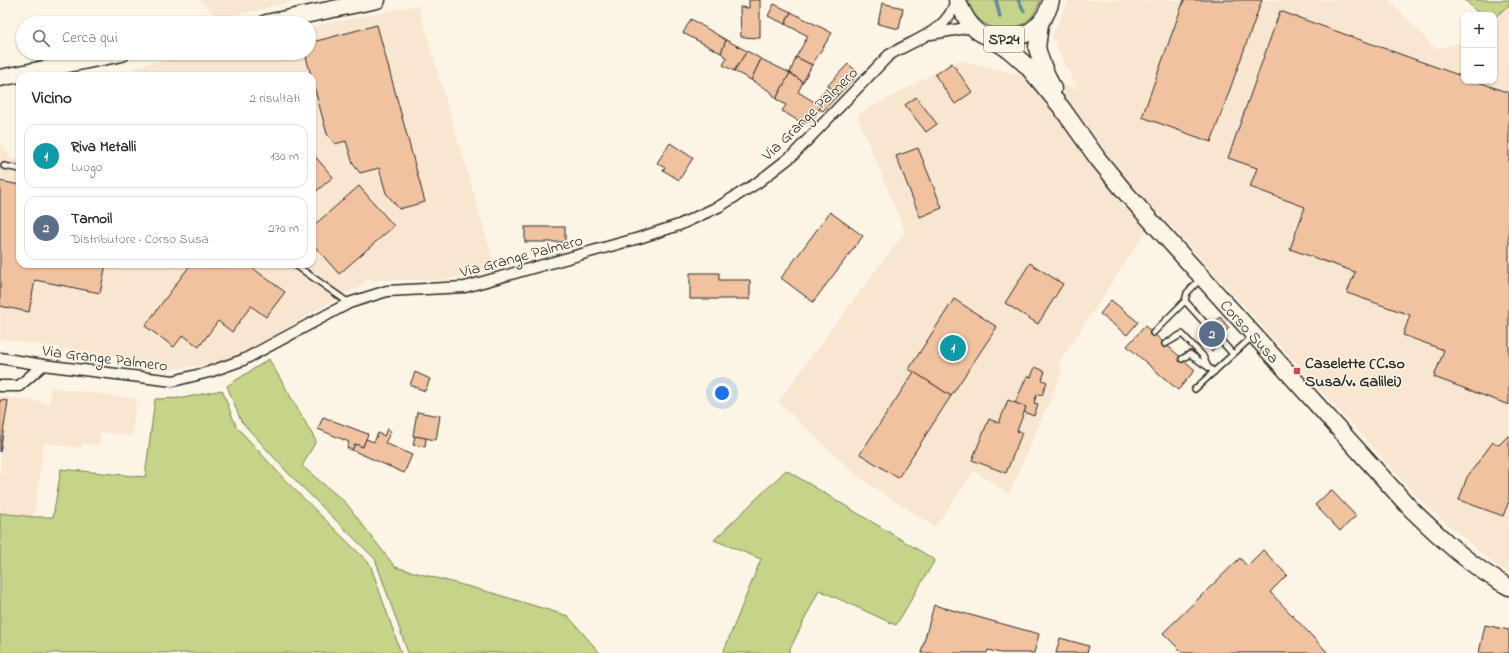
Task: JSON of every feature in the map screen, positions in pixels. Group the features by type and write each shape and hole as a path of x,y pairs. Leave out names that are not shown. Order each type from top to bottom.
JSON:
{"main road":[{"path":"300,16 377,0"},
{"name":"SP24","path":"957,0 972,27 992,39 1005,40 1029,34 1040,24 1047,13 1051,0"},
{"name":"Corso Susa","path":"1040,24 1037,48 1042,64 1061,106"},
{"name":"Corso Susa","path":"992,39 1009,50 1027,66 1061,106 1098,160 1201,278 1411,509 1447,544 1493,579 1509,587"},
{"path":"29,72 88,60"},
{"path":"0,78 16,75"}],"street":[{"name":"Via Grange Palmero","path":"0,358 43,365 173,381 209,372 244,360 349,303 388,291 465,287 646,236 678,225 720,206 757,183 793,155 889,55 907,44 927,35 946,21 957,0"},
{"name":"Via Grange Palmero","path":"927,35 972,27"},
{"path":"0,386 18,386 43,365"}],"lane":[{"path":"4,166 16,168"},
{"path":"300,268 349,303"},
{"path":"1153,333 1186,301 1187,293 1201,278"},
{"path":"1186,301 1233,354"},
{"path":"1165,344 1182,334 1203,356 1207,365"},
{"path":"1195,390 1254,336"},
{"path":"1182,358 1190,354 1197,360 1207,365 1214,372"}],"shaded area":[{"path":"199,0 298,0 232,16 217,16"},
{"path":"1068,0 1389,0 1436,49 1461,42 1461,84 1497,84 1497,15 1509,5 1509,572 1499,568 1425,505 1158,212 1059,363 1062,372 1009,494 974,471 935,527 861,479 778,402 905,232 857,115 958,60 1077,88 1052,37"},
{"path":"418,5 496,269 443,280 367,280 358,288 345,293 243,355 209,364 169,370 144,368 125,357 0,339 0,143 11,158 16,159 16,268 316,268 316,72 134,72 138,66 162,60 316,60 316,26"},
{"path":"51,387 137,399 132,436 101,432 99,445 82,443 81,448 44,443 34,517 0,513 0,396 49,403"}],"green space":[{"path":"967,0 1040,0 1034,13 1025,22 1015,28 1004,29 993,27 982,22 973,13"},
{"path":"1465,0 1509,0 1509,5 1497,15 1497,12 1477,12"},
{"path":"269,359 316,441 302,466 346,503 395,567 489,592 568,616 600,653 408,653 375,559 288,473 241,421 227,386"},
{"path":"222,390 236,426 284,479 370,564 401,653 0,653 0,513 34,517 53,517 61,469 145,477 155,399 183,398"},
{"path":"786,470 935,560 896,625 819,590 788,653 723,653 761,559 714,540"}],"building":[{"path":"749,0 760,0 760,38 741,37 740,7 749,8"},
{"path":"1184,0 1262,0 1211,142 1142,117"},
{"path":"882,3 903,8 899,29 878,24"},
{"path":"774,4 791,12 785,24 768,16"},
{"path":"1280,11 1461,76 1461,84 1484,84 1509,93 1509,405 1434,377 1444,350 1403,335 1410,315 1347,293 1355,272 1290,249 1305,207 1250,187 1257,168 1228,158"},
{"path":"791,12 832,33 812,65 796,57 808,36 785,24"},
{"path":"691,19 726,40 721,53 683,33"},
{"path":"377,25 425,202 399,209 386,193 379,168 360,173 353,164 346,141 335,144 327,134 316,94 316,72 310,72 307,60 316,60 316,41"},
{"path":"726,40 747,51 734,71 723,65 727,58 721,53"},
{"path":"747,51 761,59 751,80 734,71"},
{"path":"796,57 812,65 803,82 790,73"},
{"path":"761,59 790,73 776,99 771,92 751,80"},
{"path":"952,63 972,92 955,104 935,75"},
{"path":"848,64 859,73 838,95 828,85"},
{"path":"790,73 803,82 798,92 821,106 813,120 804,124 782,111 786,105 776,99"},
{"path":"828,85 838,95 823,111 819,109 821,106 816,103"},
{"path":"916,97 937,124 926,132 905,105"},
{"path":"670,143 693,158 679,180 663,170 665,168 657,163"},
{"path":"918,148 942,208 920,217 896,156"},
{"path":"316,158 333,177 316,192"},
{"path":"0,181 16,184 16,268 105,268 100,293 35,280 29,312 0,306"},
{"path":"359,186 394,226 339,274 316,248 316,224"},
{"path":"830,212 863,236 813,302 781,278"},
{"path":"525,227 565,227 565,242 525,242"},
{"path":"1030,263 1063,284 1038,324 1005,303"},
{"path":"188,268 252,268 285,292 266,317 251,306 232,332 218,321 199,347 183,335 174,347 145,326"},
{"path":"690,273 719,273 719,280 750,280 750,299 690,299"},
{"path":"954,299 997,327 951,396 909,369"},
{"path":"1111,300 1138,322 1127,335 1100,314"},
{"path":"1220,317 1229,328 1219,336 1210,326"},
{"path":"1145,326 1195,370 1178,390 1127,346"},
{"path":"1207,337 1216,346 1212,351 1203,341"},
{"path":"1035,367 1045,371 1042,380 1047,382 1042,395 1037,394 1034,403 1038,404 1034,416 1024,412 1026,407 1015,403 1027,376 1031,377"},
{"path":"415,372 430,379 425,391 410,385"},
{"path":"914,372 951,396 898,478 860,454"},
{"path":"0,400 8,401 0,452"},
{"path":"1008,400 1026,407 1017,431 1022,433 1006,473 972,460 989,419 999,423"},
{"path":"417,412 440,416 436,440 413,436"},
{"path":"323,417 368,434 363,447 355,444 352,450 347,448 349,442 318,429"},
{"path":"387,429 391,431 385,443 412,455 404,473 352,450 355,444 363,447 366,439 374,442 378,433 384,436"},
{"path":"1509,435 1509,501 1503,516 1459,500 1467,477 1493,442 1499,445"},
{"path":"415,436 426,438 425,447 413,445"},
{"path":"1331,490 1356,516 1340,531 1315,505"},
{"path":"1263,550 1287,575 1270,592 1328,653 1183,653 1163,633 1240,558 1247,566"},
{"path":"934,605 1039,634 1034,653 1000,653 988,650 987,653 921,653"},
{"path":"1485,625 1509,630 1509,653 1479,653"},
{"path":"1060,638 1089,646 1087,653 1056,653"}],"waterway":[{"path":"996,0 1000,17"},
{"path":"1018,0 1024,11"}],"place":[{"name":"Tamoil","path":"1212,334"},
{"name":"Riva Metalli","path":"953,348"},
{"name":"Caselette (C.so Susa/v. Galilei)","path":"1297,371"}]}
